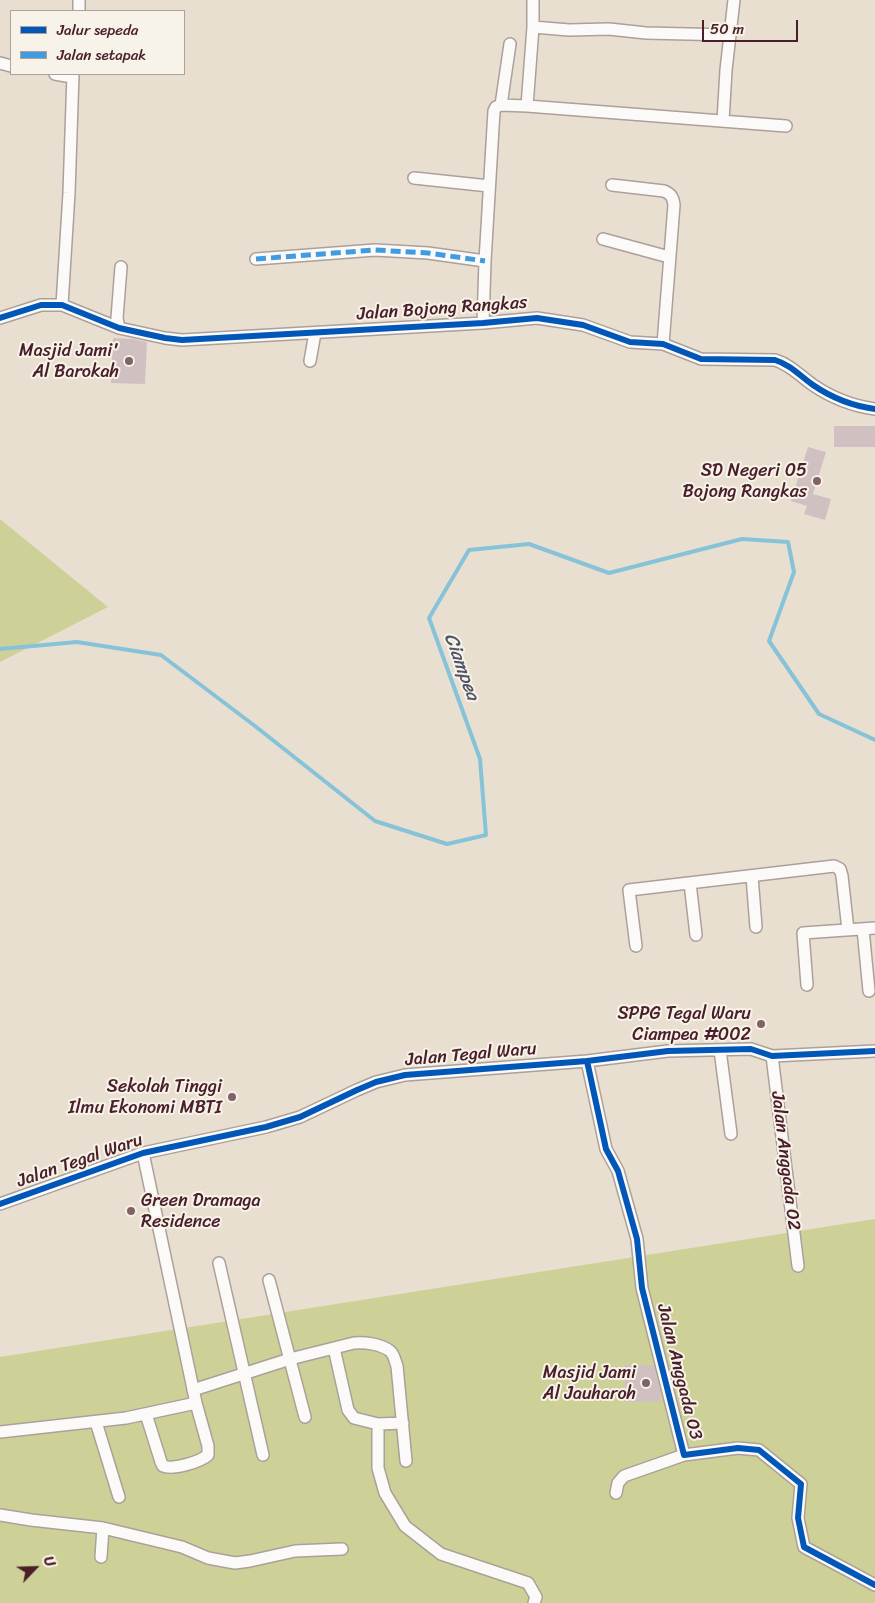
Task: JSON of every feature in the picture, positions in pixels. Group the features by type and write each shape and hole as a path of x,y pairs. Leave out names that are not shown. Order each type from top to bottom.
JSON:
{"street":[{"path":"527,106 533,27 533,0"},
{"path":"723,121 726,70 734,0"},
{"path":"533,27 730,35"},
{"path":"501,105 510,44"},
{"path":"62,305 69,193 73,75"},
{"path":"483,323 485,260 494,111 496,107 501,105 527,106 786,126"},
{"path":"414,178 490,186"},
{"path":"612,185 664,191 673,197 674,205 663,344"},
{"path":"603,239 669,257"},
{"path":"256,259 375,250 428,253 485,260"},
{"path":"119,328 117,318 121,267"},
{"name":"Jalan Bojong Rangkas","path":"0,318 41,305 62,305 119,328 182,340 483,323 537,318 583,325 630,342 663,344 701,359 774,360 785,363 815,386 837,399 875,409"},
{"path":"310,361 315,332"},
{"path":"636,946 629,890 834,866 840,869 842,876 848,930"},
{"path":"752,876 756,927"},
{"path":"690,883 696,935"},
{"path":"807,985 803,933 869,928 869,991"},
{"name":"Jalan Tegal Waru","path":"0,1204 144,1153 287,1122 313,1112 376,1082 405,1076 588,1061 668,1051 751,1049 772,1056 875,1050"},
{"path":"720,1050 731,1134"},
{"name":"Jalan Anggada 02","path":"772,1056 798,1266"},
{"name":"Jalan Anggada 03","path":"588,1061 606,1149 618,1171 637,1239 642,1288 684,1455 738,1448 759,1450 801,1484 798,1518 804,1547 875,1585"},
{"path":"144,1153 193,1390 208,1446 208,1455 201,1460 171,1468 163,1466 160,1462 146,1414"},
{"path":"218,1263 263,1455"},
{"path":"269,1280 305,1417"},
{"path":"193,1390 290,1359 354,1343 364,1342 389,1350 397,1366 406,1461"},
{"path":"334,1348 348,1410 354,1418 378,1424 402,1423"},
{"path":"0,1432 96,1422 196,1403"},
{"path":"96,1422 119,1497"},
{"path":"378,1424 378,1468 385,1493 405,1526 442,1554 528,1583 536,1597 534,1603"},
{"path":"616,1493 618,1483 624,1476 684,1455"},
{"path":"0,1515 103,1528 182,1547 208,1558 235,1563 295,1551 342,1549"},
{"path":"101,1557 103,1528"}],"green space":[{"path":"0,519 108,607 0,662"},
{"path":"875,1219 875,1603 0,1603 0,1357"}],"building":[{"name":"Masjid Jami' Al Barokah","path":"113,338 147,342 145,384 111,383"},
{"path":"834,426 875,426 875,447 834,447"},
{"path":"808,447 826,452 813,494 831,499 825,520 804,514 807,506 791,501"},
{"path":"624,1365 654,1365 661,1402 626,1402"}],"waterway":[{"name":"Ciampea","path":"0,649 77,642 161,655 255,726 375,821 447,844 486,835 480,759 429,618 469,550 529,544 609,573 742,539 788,542 794,572 769,641 819,714 875,740"}],"marked path":[{"path":"256,259 375,250 428,253 485,261"}],"cycle path":[{"path":"0,318 41,305 62,305 119,328 182,340 483,323 537,318 583,325 630,342 663,344 701,359 775,360 786,365 820,390 835,398 851,404 875,409"},
{"path":"0,1204 143,1153 266,1127 300,1117 376,1082 405,1075 587,1061 668,1051 751,1049 772,1056 875,1051"},
{"path":"587,1061 606,1149 618,1171 637,1239 642,1288 684,1455 738,1448 759,1450 801,1484 798,1518 804,1547 875,1585"}],"place":[{"name":"Masjid Jami' Al Barokah","path":"129,361"},
{"name":"SD Negeri 05 Bojong Rangkas","path":"817,481"},
{"name":"SPPG Tegal Waru Ciampea #002","path":"761,1024"},
{"name":"Sekolah Tinggi Ilmu Ekonomi MBTI","path":"232,1097"},
{"name":"Green Dramaga Residence","path":"131,1211"},
{"name":"Masjid Jami Al Jauharoh","path":"646,1383"}]}
